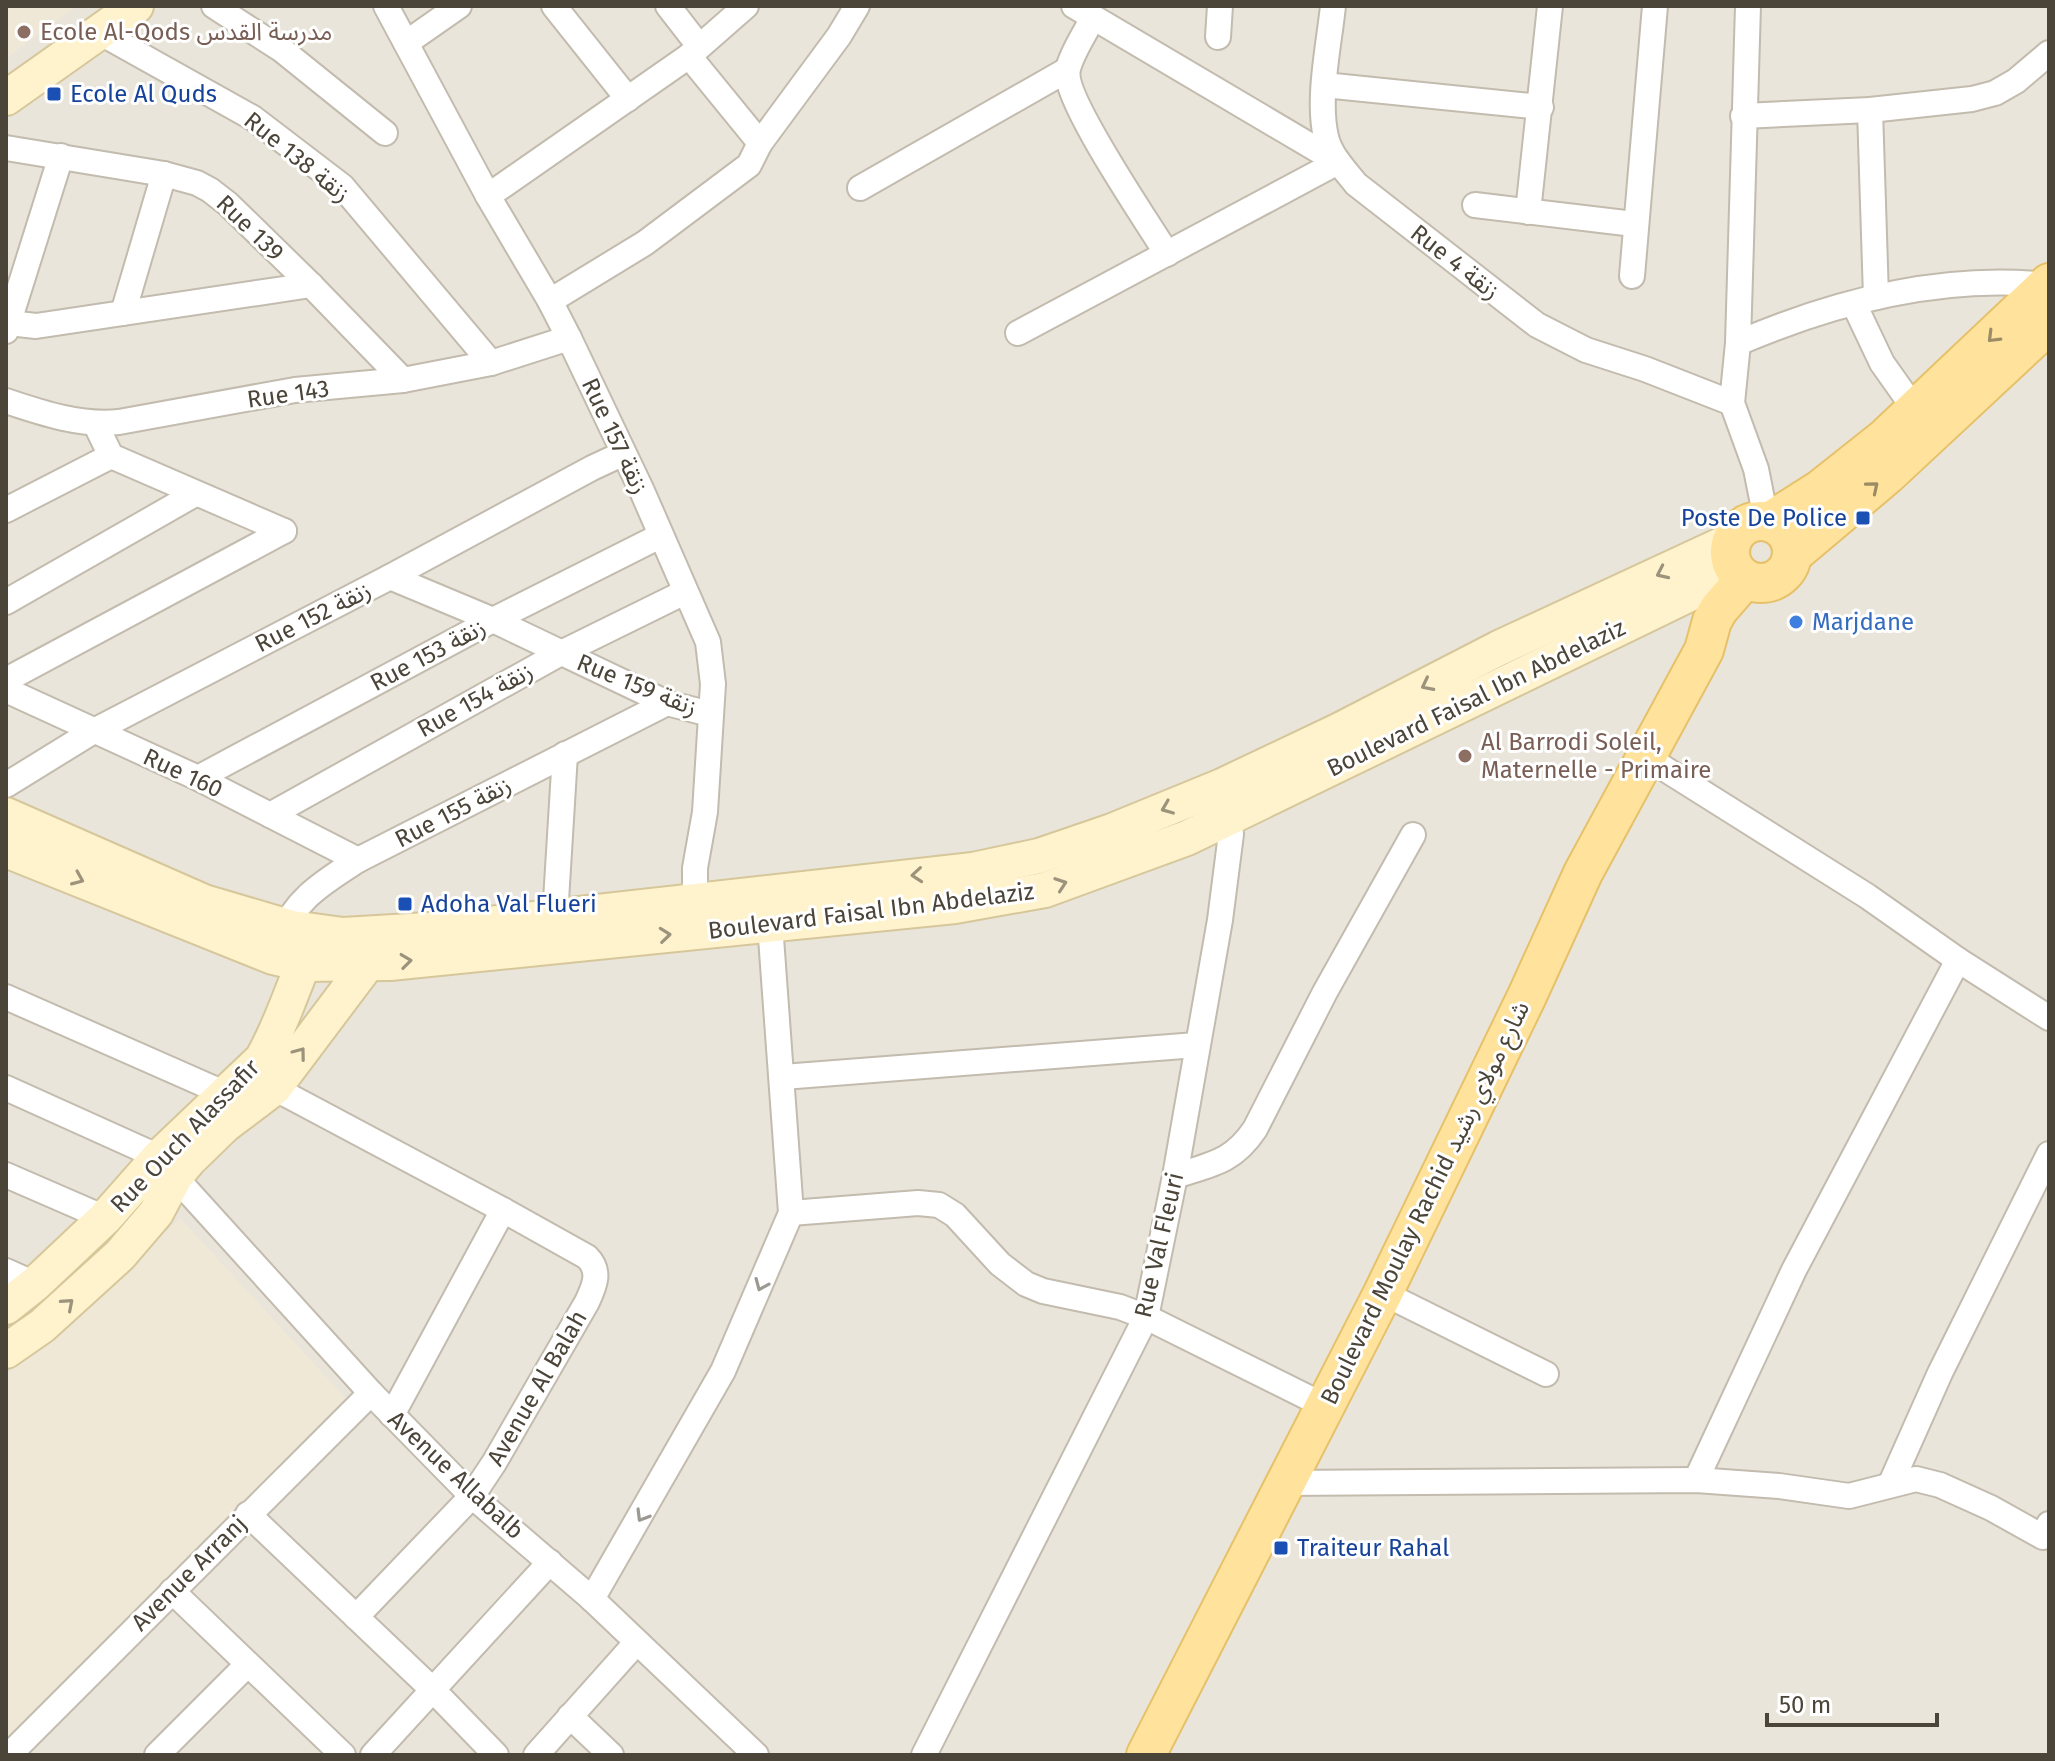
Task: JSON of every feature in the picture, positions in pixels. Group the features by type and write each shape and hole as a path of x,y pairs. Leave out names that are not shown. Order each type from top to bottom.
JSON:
{"main road":[{"path":"6,98 136,6"},
{"name":"Boulevard Moulay Rachid شارع مولاي رشيد","path":"1146,1755 1383,1293 1583,873 1704,650 1730,628 1752,553 1821,489 1916,411 2048,284"},
{"path":"1752,553 1778,578 1787,568 1792,555 1887,475 2049,324"},
{"name":"Boulevard Faisal Ibn Abdelaziz","path":"6,850 287,949 368,963 771,908 1039,856 1112,831 1226,801 1384,724 1499,648 1752,553"},
{"name":"Boulevard Faisal Ibn Abdelaziz","path":"6,815 204,902 287,949"},
{"name":"Boulevard Faisal Ibn Abdelaziz","path":"287,949 317,933 375,934 695,902 771,908"},
{"name":"Rue Ouch Alassafir","path":"6,1307 20,1278 105,1218 167,1167 226,1094 262,1059 273,1039 287,949"},
{"name":"Rue Ouch Alassafir","path":"167,1167 189,1160 225,1125 274,1088 368,963"},
{"name":"Rue Ouch Alassafir","path":"6,1351 42,1326 120,1255 156,1213 167,1167"}],"street":[{"path":"214,6 292,58 385,133"},
{"name":"Rue 157 زنقة","path":"386,6 569,338 711,652 713,684 705,812 695,868 695,902"},
{"path":"406,43 459,6"},
{"path":"554,6 628,99"},
{"path":"668,6 754,154"},
{"path":"488,196 694,51 746,6"},
{"path":"550,301 645,243 754,154 857,6"},
{"path":"1218,37 1220,6"},
{"name":"Rue 4 زنقة","path":"1333,6 1324,85 1326,138 1338,162 1356,184 1537,325 1586,350 1732,403"},
{"path":"1528,212 1550,6"},
{"path":"1632,276 1634,224 1655,6"},
{"path":"1748,6 1738,343 1732,403 1756,469 1763,504 1752,553"},
{"path":"1167,254 1091,132 1068,82 1067,70 1083,12 1338,162"},
{"name":"Rue 138 زنقة","path":"99,32 253,118 342,186 491,363"},
{"path":"1743,116 1870,110 1946,103 1995,93 2016,81 2049,53"},
{"path":"860,188 1067,70"},
{"path":"1324,85 1541,107"},
{"path":"1870,110 1865,300 1867,338 1916,411"},
{"name":"Rue 139","path":"6,148 164,174 210,190 311,285 403,380"},
{"path":"61,156 7,327 36,326 311,285"},
{"path":"1018,333 1338,162"},
{"path":"123,313 164,174"},
{"path":"1475,205 1634,224"},
{"path":"1738,343 1789,321 1865,300 1970,282 2048,284"},
{"name":"Rue 143","path":"6,401 47,415 95,423 143,418 295,390 403,380 491,363 569,338"},
{"path":"6,680 284,531 111,456 95,423"},
{"name":"Rue 152 زنقة","path":"6,785 92,732 622,454"},
{"path":"6,510 111,456"},
{"path":"6,602 195,494"},
{"name":"Rue 153 زنقة","path":"198,778 493,620 660,536"},
{"name":"Rue 159 زنقة","path":"390,577 493,620 667,703 710,714"},
{"name":"Rue 154 زنقة","path":"270,815 559,654 685,592"},
{"name":"Rue 160","path":"6,690 198,778 358,860"},
{"name":"Rue 155 زنقة","path":"287,949 292,911 319,886 358,860 667,703"},
{"path":"555,917 565,754"},
{"path":"1646,757 1867,896 1958,960 2049,1018"},
{"name":"Rue Val Fleuri","path":"924,1755 1146,1317 1175,1176 1220,920 1231,834 1226,801"},
{"path":"1175,1176 1230,1157 1243,1147 1413,835"},
{"path":"592,1599 718,1382 791,1213 771,908"},
{"path":"1696,1480 1794,1270 1958,960"},
{"path":"6,997 226,1094"},
{"path":"783,1077 1196,1045"},
{"path":"6,1088 167,1167"},
{"path":"274,1088 503,1210 392,1415"},
{"path":"1891,1483 1940,1373 2049,1154"},
{"name":"Avenue Allabalb","path":"167,1167 371,1393 472,1496 592,1599 756,1755"},
{"path":"6,1175 105,1218"},
{"path":"791,1213 856,1206 939,1205 963,1223 1000,1264 1026,1284 1043,1291 1120,1307 1146,1317 1325,1406"},
{"name":"Avenue Al Balah","path":"356,1617 472,1496 596,1284 593,1264 587,1257 503,1210"},
{"path":"1383,1293 1546,1374"},
{"name":"Avenue Arranj","path":"9,1755 371,1393"},
{"path":"1284,1483 1696,1480 1779,1486 1849,1496 1916,1479 1940,1485 1991,1508 2043,1537 2049,1524"},
{"path":"248,1514 434,1691 496,1755"},
{"path":"373,1755 550,1562"},
{"path":"172,1591 343,1755"},
{"path":"536,1755 636,1643"},
{"path":"157,1755 247,1665"},
{"path":"570,1716 611,1755"}],"shaded area":[{"path":"6,6 2049,6 2049,1755 6,1755"},
{"name":"Ecole Al-Qods مدرسة القدس","path":"6,6 77,6 6,58"},
{"path":"180,1218 351,1404 6,1752 6,1374 61,1331"}],"place":[{"name":"Ecole Al-Qods مدرسة القدس","path":"24,32"},
{"name":"Ecole Al Quds","path":"54,94"},
{"name":"Poste De Police","path":"1863,518"},
{"name":"Marjdane","path":"1796,622"},
{"name":"Al Barrodi Soleil, Maternelle - Primaire","path":"1465,756"},
{"name":"Adoha Val Flueri","path":"405,904"},
{"name":"Traiteur Rahal","path":"1281,1548"}]}
